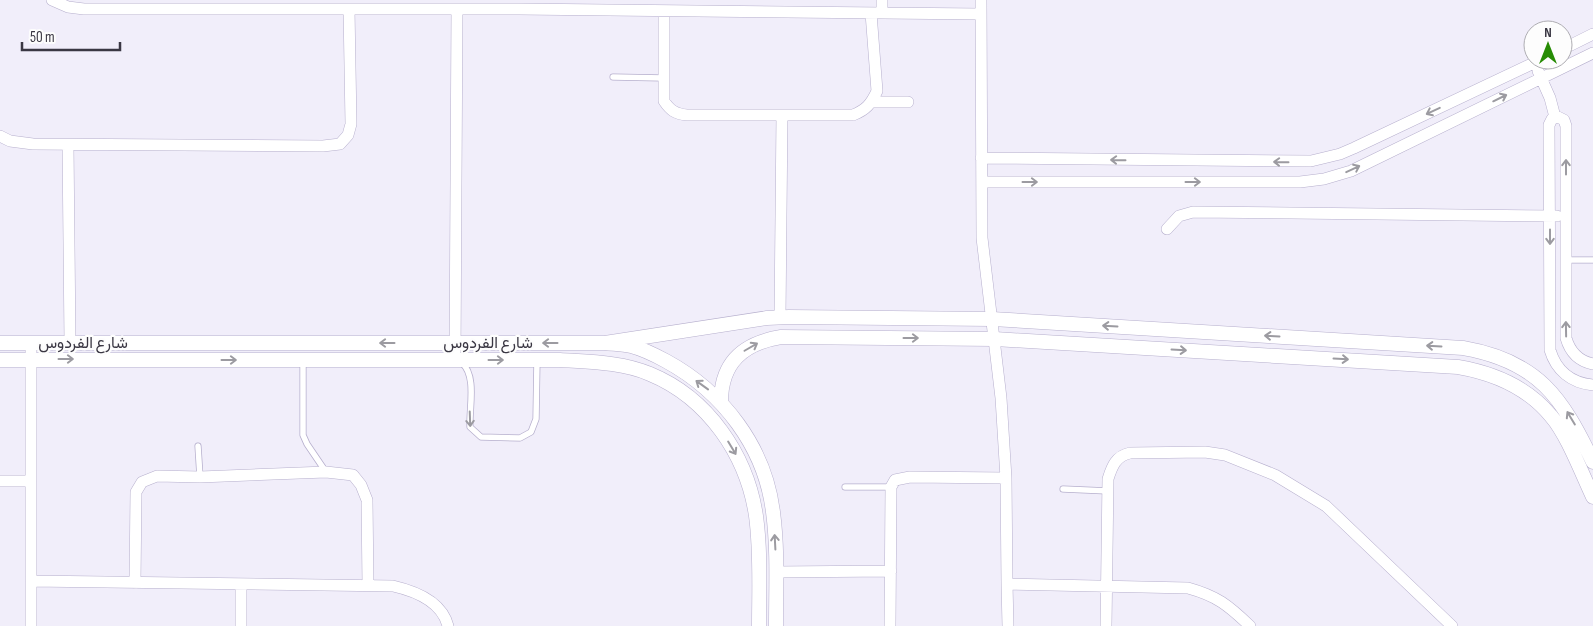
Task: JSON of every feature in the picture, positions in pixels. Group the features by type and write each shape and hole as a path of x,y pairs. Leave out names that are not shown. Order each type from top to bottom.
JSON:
{"street":[{"path":"52,0 68,7 84,9 245,5 349,9 664,11 770,6 877,13 980,14"},
{"path":"664,11 664,100 669,109 677,114 853,115 864,110 872,102 877,91 877,13 882,0"},
{"path":"981,0 982,238 1002,398 1006,478 1008,626"},
{"path":"0,136 10,141 33,144 323,146 340,144 348,135 351,124 349,9"},
{"path":"455,360 457,9"},
{"path":"1573,44 1593,34"},
{"path":"982,182 1300,182 1324,179 1351,170 1593,53"},
{"path":"981,158 1311,161 1340,154 1354,148 1523,68"},
{"path":"1540,70 1555,117"},
{"path":"872,102 908,102"},
{"path":"780,317 782,115"},
{"path":"1593,364 1575,355 1566,338 1566,126 1561,117 1555,117 1550,122 1550,350 1563,373 1578,382 1593,385"},
{"path":"68,144 70,342"},
{"path":"1167,229 1179,216 1193,212 1566,216"},
{"path":"604,343 780,317 992,319 1463,348 1483,351 1502,358 1520,367 1537,379 1552,393 1572,420 1593,462"},
{"path":"721,402 723,381 732,363 747,348 781,337 995,339 1443,365 1474,369 1495,376 1535,400 1552,416 1560,429 1593,497"},
{"path":"31,342 31,626"},
{"name":"شارع الفردوس","path":"0,343 604,343 631,346 655,355 679,368 708,389 729,410 752,445 766,478 773,512 776,626"},
{"name":"شارع الفردوس","path":"0,360 537,360 594,362 622,366 650,374 678,389 701,407 720,428 736,454 748,485 756,515 758,626"},
{"path":"1106,626 1108,479 1112,466 1122,455 1130,452 1206,452 1225,455 1275,475 1326,506 1452,626"},
{"path":"135,582 136,492 142,482 157,476 326,472 353,476 361,485 367,500 368,585"},
{"path":"890,626 891,486 895,480 902,478 1006,478"},
{"path":"0,481 31,481"},
{"path":"776,572 891,571"},
{"path":"31,582 393,586 414,591 427,599 439,610 447,621 448,626"},
{"path":"241,584 241,626"},
{"path":"1007,584 1188,588 1208,594 1227,605 1250,626"}],"lane":[{"path":"613,77 663,78"},
{"path":"1566,260 1593,260"},
{"path":"303,360 303,435 326,472"},
{"path":"455,360 465,365 471,378 470,427 481,437 520,438 532,432 536,419 537,360"},
{"path":"198,446 200,476"},
{"path":"845,487 891,486"},
{"path":"1063,489 1108,491"}]}
